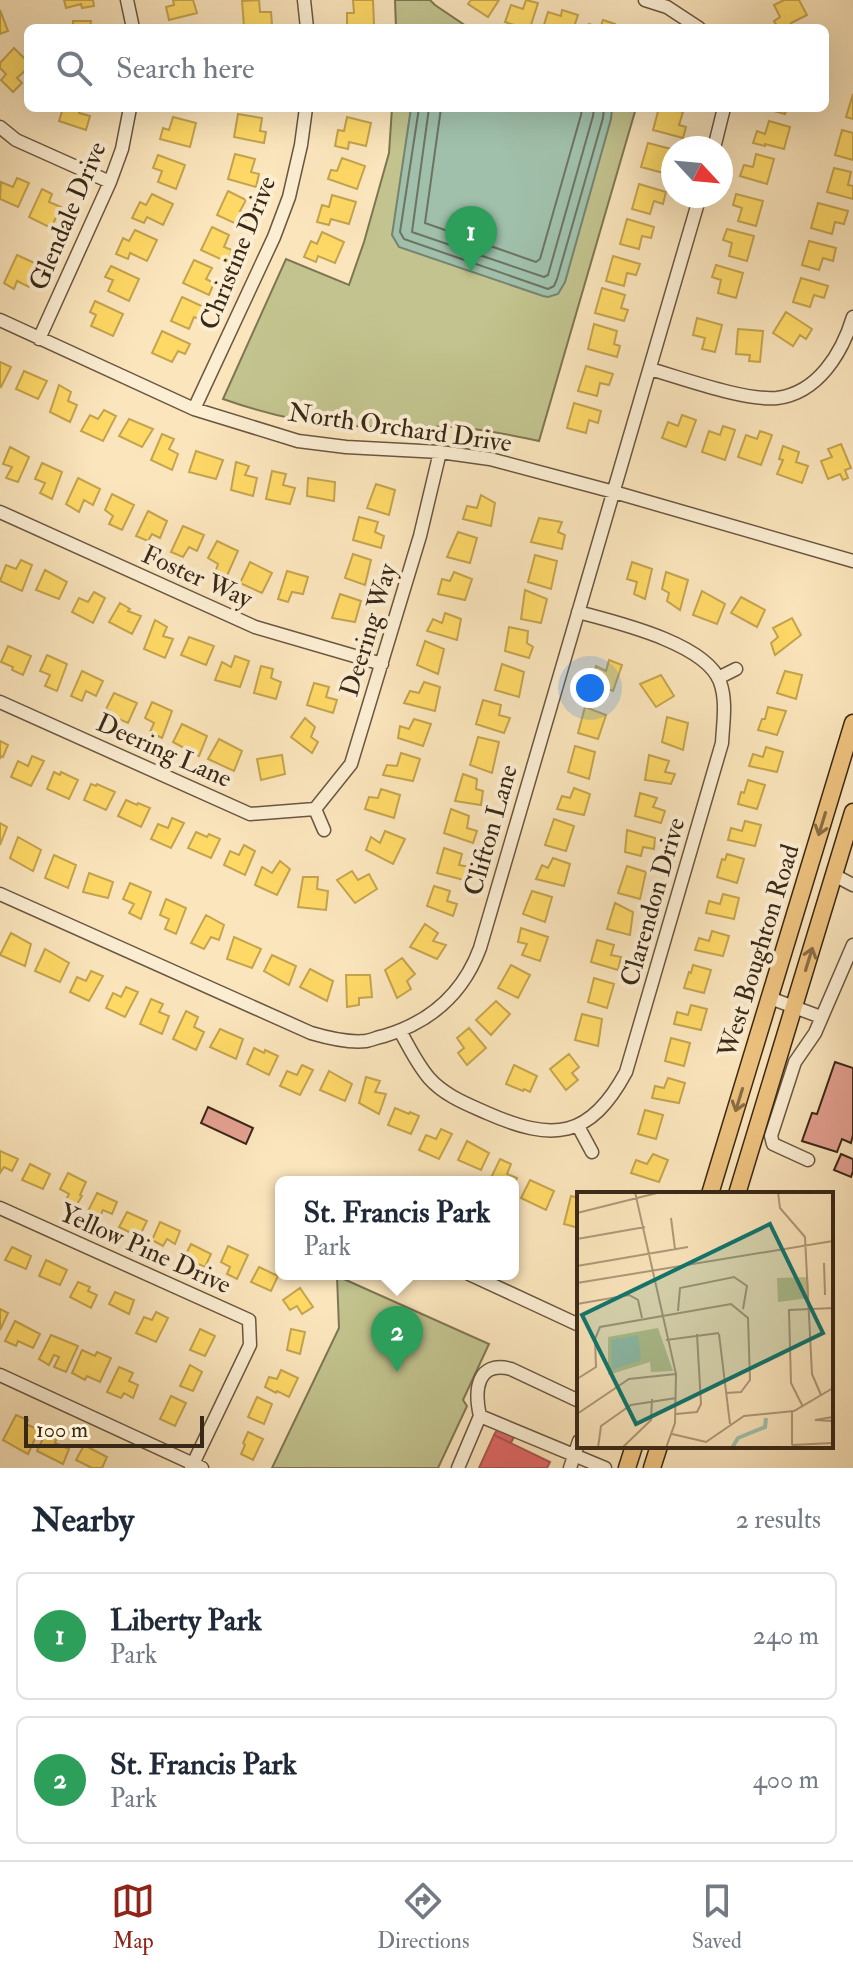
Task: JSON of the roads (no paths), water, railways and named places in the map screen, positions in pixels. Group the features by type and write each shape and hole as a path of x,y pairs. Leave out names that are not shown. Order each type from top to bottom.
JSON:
{"main road":[{"name":"West Boughton Road","path":"711,1192 853,723"},
{"name":"West Boughton Road","path":"738,1192 853,812"},
{"path":"627,1468 633,1448"},
{"path":"652,1468 658,1448"}],"street":[{"path":"127,0 132,24"},
{"path":"304,0 307,24"},
{"path":"645,0 667,7 693,24"},
{"name":"Glendale Drive","path":"39,339 110,182 122,149 129,112"},
{"name":"Christine Drive","path":"194,409 274,237 289,197 305,112"},
{"path":"717,136 723,112"},
{"path":"0,127 16,140 110,182"},
{"name":"Clifton Lane","path":"0,894 326,1037 365,1041 400,1031 424,1019 452,997 474,963 697,208"},
{"path":"650,369 752,396 777,398 804,390 825,371 843,345 853,317"},
{"name":"North Orchard Drive","path":"0,320 194,409 298,441 440,452 515,465 853,561"},
{"name":"Deering Way","path":"315,809 351,764 420,536 440,452"},
{"name":"Foster Way","path":"0,512 255,627 382,664"},
{"path":"578,612 655,634 701,658 718,678 736,669"},
{"name":"Clarendon Drive","path":"580,1125 606,1103 626,1072 722,743 724,699 718,678"},
{"name":"Deering Lane","path":"0,702 250,814 315,809"},
{"path":"315,809 324,830"},
{"path":"834,875 853,885"},
{"path":"808,1160 773,1144 771,1136 795,1062 815,1033 853,945"},
{"path":"770,998 821,1017"},
{"path":"400,1031 419,1066 443,1091 528,1129 563,1131 580,1125 592,1152"},
{"name":"Yellow Pine Drive","path":"0,1208 249,1320 250,1345 195,1467"},
{"path":"482,1280 577,1324"},
{"path":"458,1468 480,1416 477,1393 482,1377 491,1368 511,1369 577,1400"},
{"path":"0,1375 195,1467"},
{"path":"480,1416 572,1462 605,1468"}],"water":[{"path":"410,112 612,112 565,282 558,294 543,296 399,247 392,235"}],"place":[{"name":"Liberty Park","path":"471,272"},
{"name":"St. Francis Park","path":"397,1372"}]}
